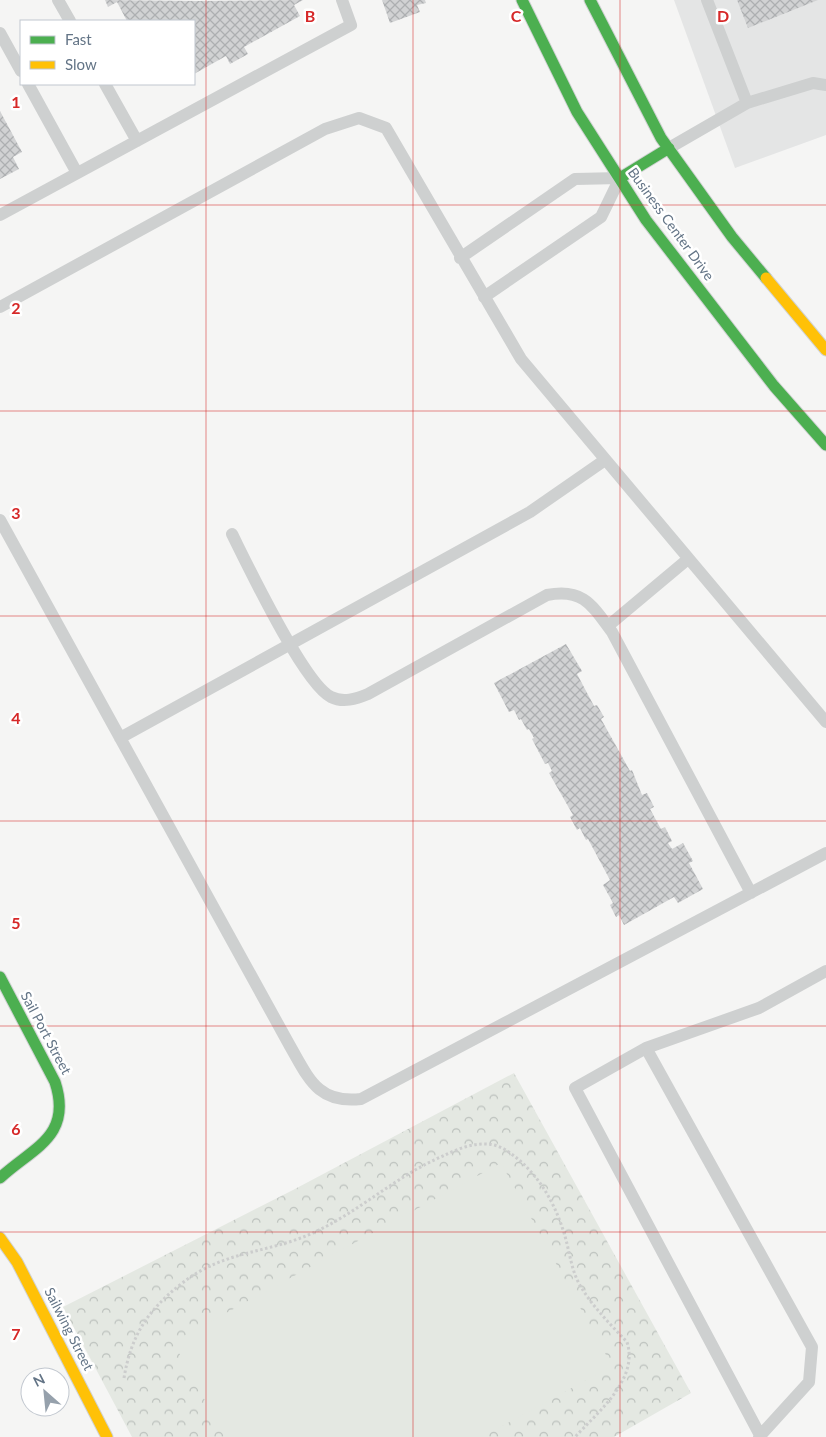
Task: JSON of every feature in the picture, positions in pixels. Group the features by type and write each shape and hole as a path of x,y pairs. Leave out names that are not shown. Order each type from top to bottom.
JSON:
{"street":[{"name":"Business Center Drive","path":"522,0 577,112 646,220 774,386 826,445"},
{"path":"590,0 669,148 732,237 826,350"},
{"path":"620,178 669,148"},
{"name":"Sail Port Street","path":"0,977 60,1092 60,1105 51,1133 39,1149 0,1178"},
{"name":"Sailwing Street","path":"0,1238 17,1262 107,1437"}],"lane":[{"path":"58,0 69,20"},
{"path":"0,215 351,25 342,0"},
{"path":"707,0 747,103"},
{"path":"0,33 20,69"},
{"path":"669,148 747,103 813,83 826,86"},
{"path":"29,85 78,173"},
{"path":"106,85 137,141"},
{"path":"0,307 325,129 359,118 386,128 520,359 826,722"},
{"path":"460,258 575,179 620,178 601,217 484,297"},
{"path":"120,738 530,512 605,460"},
{"path":"0,520 310,1080 328,1097 344,1101 361,1099 826,853"},
{"path":"232,534 290,644 318,687 332,697 354,700 547,596 564,592 582,597 608,626 751,893"},
{"path":"608,626 688,559"},
{"path":"646,1048 812,1347 809,1382 761,1437 575,1088 646,1048 759,1008 826,971"}],"path":[{"path":"124,1378 128,1355 142,1324 165,1298 200,1271 238,1254 295,1240 317,1231 344,1217 428,1162 460,1148 480,1144 494,1145 523,1163 543,1186 555,1208 564,1234 572,1268 581,1287 627,1342 630,1352 630,1366 622,1382 575,1437"}],"shaded area":[{"path":"674,0 826,0 826,135 735,168"}],"green space":[{"path":"514,1073 691,1393 614,1437 132,1437 63,1307 293,1190"},
{"path":"501,1163 612,1366 482,1437 225,1437 173,1342"}],"building":[{"path":"105,0 303,0 294,5 300,16 244,47 248,54 230,64 226,56 195,73 195,20 126,20 117,2 108,7"},
{"path":"382,0 425,0 426,3 417,5 420,12 390,23"},
{"path":"737,0 818,0 748,28"},
{"path":"0,111 22,152 13,157 19,169 0,179"},
{"path":"566,644 582,671 577,674 594,706 597,705 604,717 601,719 630,771 632,770 642,795 647,793 654,807 650,809 661,829 665,827 672,841 668,843 672,849 683,843 693,861 689,863 703,889 678,903 674,897 624,925 619,915 616,917 610,905 613,903 603,885 610,880 588,839 586,840 580,828 577,830 570,817 573,815 549,773 552,771 548,763 545,764 529,729 527,730 521,719 519,720 514,710 509,712 494,683"}],"traffic: fast":[{"path":"522,0 577,112 646,220 774,386 826,445"},
{"path":"590,0 661,138 732,237 766,278"},
{"path":"620,178 669,148"},
{"path":"0,977 55,1082 59,1101 59,1116 54,1129 36,1149 0,1178"}],"traffic: slow":[{"path":"766,278 826,350"},
{"path":"0,1238 17,1262 107,1437"}]}
